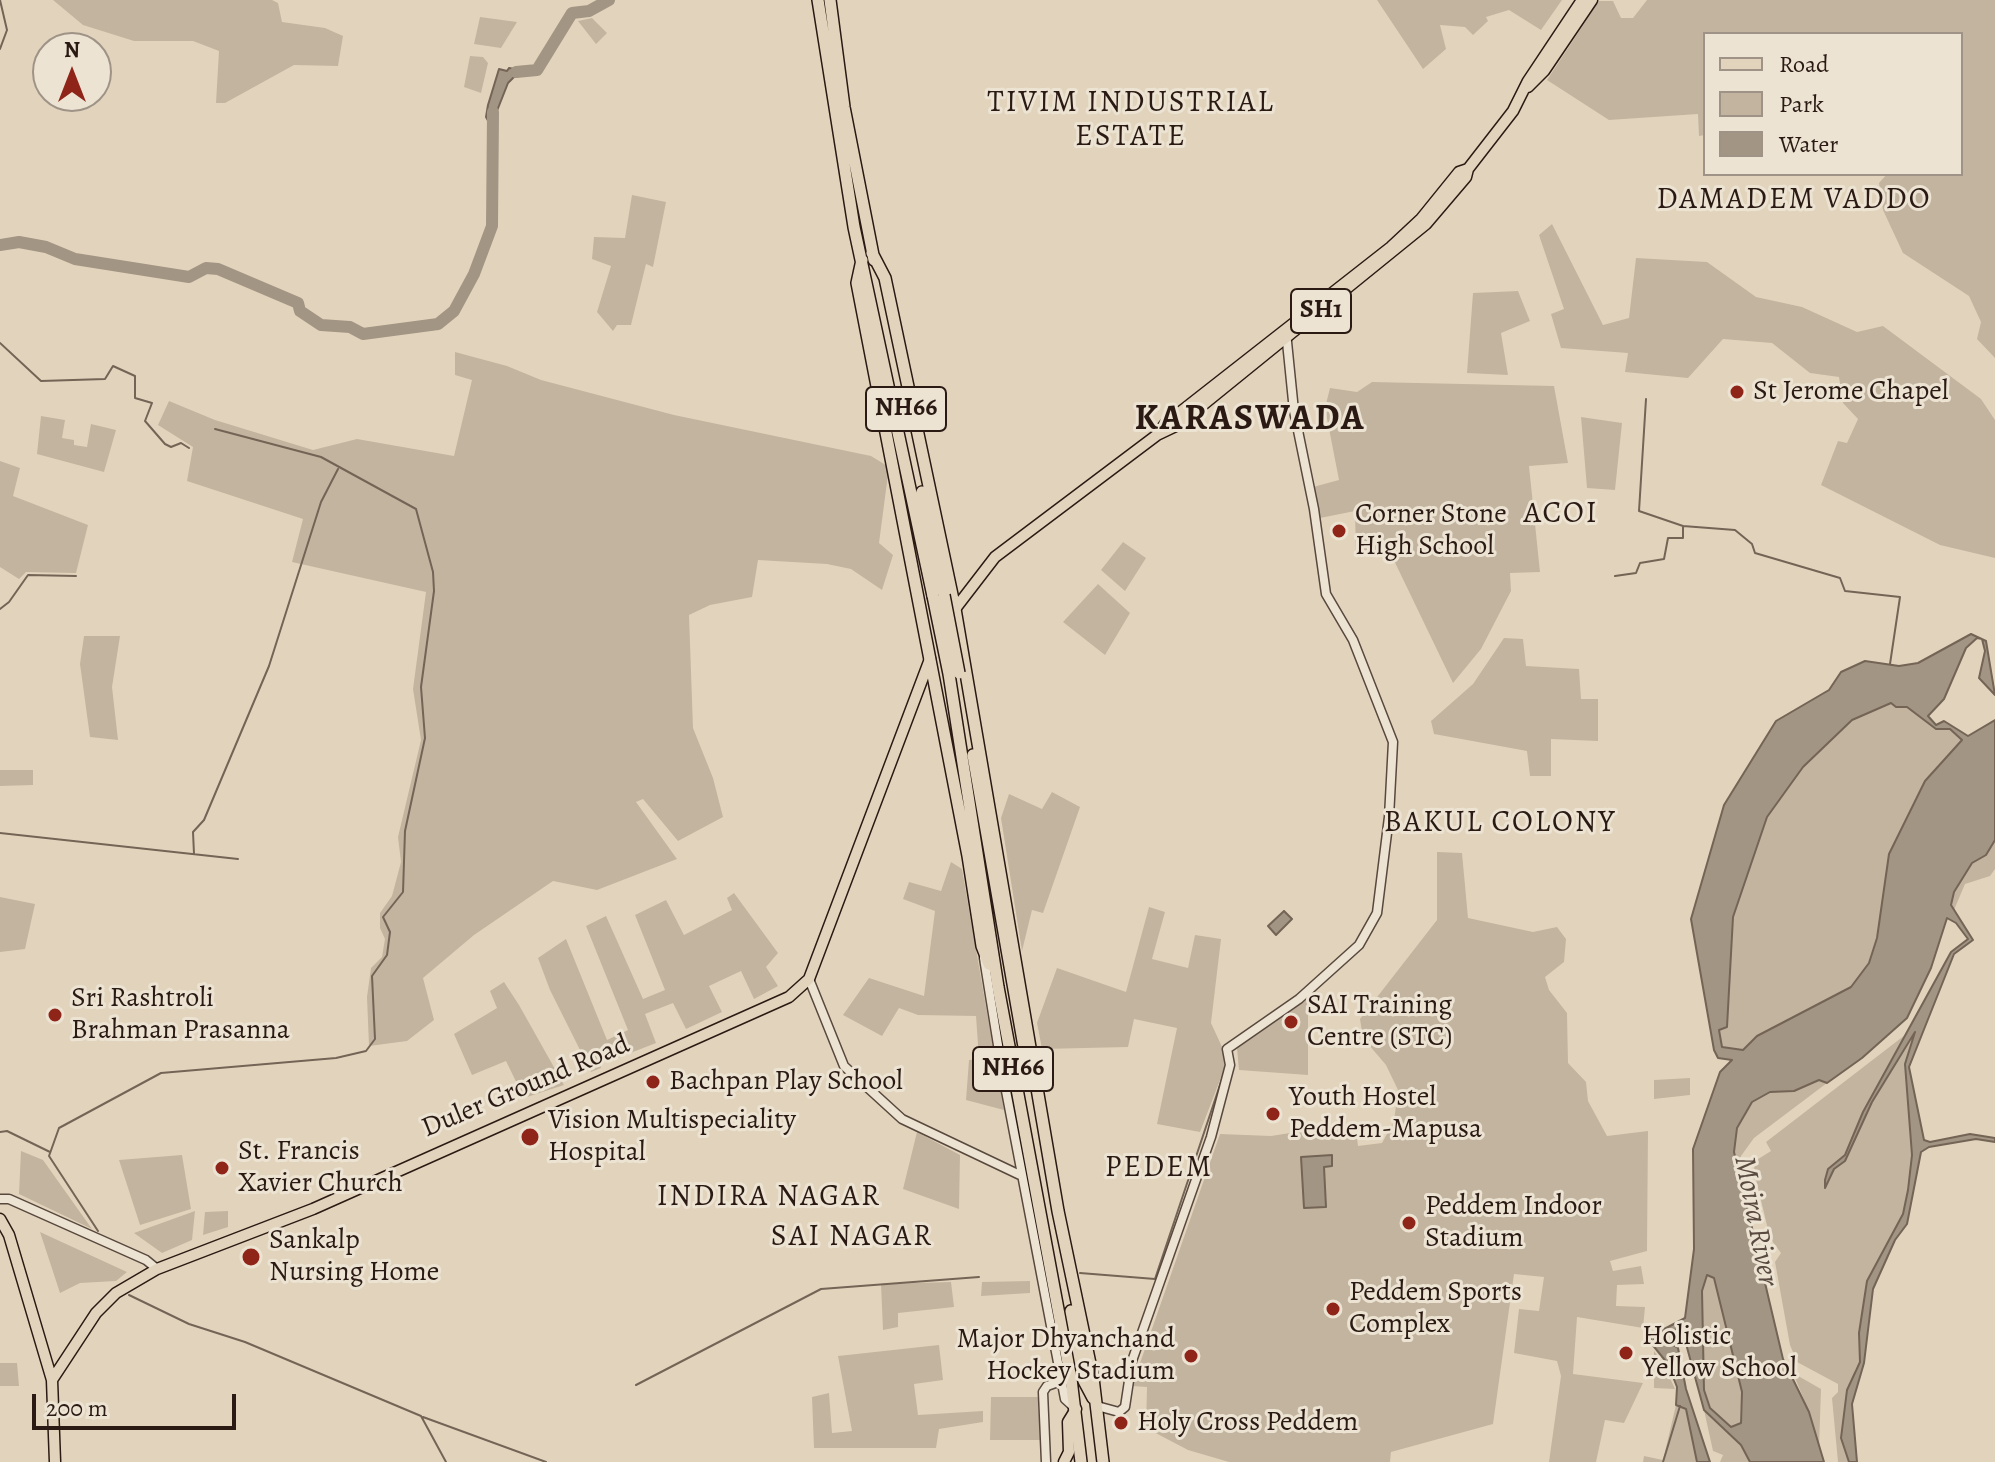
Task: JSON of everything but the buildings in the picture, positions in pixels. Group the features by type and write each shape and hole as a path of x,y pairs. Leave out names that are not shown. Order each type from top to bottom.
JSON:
{"highway":[{"name":"NH66","path":"818,0 833,106 954,674 1084,1381 1097,1406 1103,1462"},
{"name":"NH66","path":"830,0 867,256"},
{"path":"867,256 885,278 955,609 1058,1211 1097,1406 1076,1409"},
{"path":"867,256 857,283 931,657 982,946 998,987"},
{"path":"922,615 955,609"},
{"path":"931,657 962,651"},
{"name":"NH66","path":"954,674 998,987 1076,1409 1081,1462"}],"main road":[{"name":"SH1","path":"1528,87 1528,81 1582,0"},
{"name":"SH1","path":"955,609 995,557 1157,435 1170,431 1286,333 1426,224 1466,177 1468,169 1528,87 1534,84 1592,0"},
{"path":"809,979 931,657"},
{"name":"Duler Ground Road","path":"52,1380 96,1313 116,1293 157,1269 305,1212 584,1089 789,997 809,979"},
{"path":"0,1219 9,1235 52,1380 55,1462"},
{"path":"1069,1459 1068,1422 1076,1409"}],"street":[{"path":"1097,1406 1119,1412 1125,1407 1132,1361 1211,1137 1230,1065 1227,1049 1299,999 1359,945 1377,913 1389,817 1393,742 1353,640 1326,594 1314,509 1294,411 1286,333"},
{"path":"982,946 1061,1381 1065,1399 1076,1409"},
{"path":"809,979 844,1066 902,1119 1022,1176"},
{"path":"0,1199 9,1199 146,1260 157,1269"},
{"path":"1046,1462 1043,1392 1047,1386 1061,1381"}],"green space":[{"path":"53,0 272,0 278,3 282,22 325,28 343,36 338,66 294,65 225,103 216,103 219,51 193,41 134,41 83,25"},
{"path":"1377,0 1562,0 1541,30 1509,10 1486,17 1488,21 1473,35 1465,27 1440,25 1446,49 1423,69"},
{"path":"1647,0 1995,0 1995,358 1977,339 1981,322 1969,296 1903,253 1883,210 1879,183 1885,176 1963,176 1963,32 1703,32 1703,135 1699,136 1698,114 1609,120 1547,80 1599,1 1613,1 1621,18 1633,18"},
{"path":"480,17 517,22 501,48 474,44"},
{"path":"592,18 607,33 596,44 578,21"},
{"path":"470,56 483,57 488,63 481,93 464,87"},
{"path":"632,195 666,202 653,267 646,264 631,325 617,325 613,331 597,312 611,266 592,259 594,237 625,238"},
{"path":"1552,224 1603,325 1629,318 1636,258 1707,262 1756,297 1802,307 1857,332 1883,326 1981,399 1995,420 1995,558 1940,545 1821,485 1838,441 1847,443 1858,419 1843,403 1839,377 1810,373 1772,343 1723,339 1688,378 1625,372 1628,353 1561,348 1551,314 1564,309 1539,235"},
{"path":"1518,291 1530,321 1501,333 1508,375 1467,373 1473,293"},
{"path":"455,352 507,366 541,380 674,415 871,456 889,467 879,543 893,555 882,590 851,569 827,564 758,560 752,597 710,605 689,615 693,728 713,778 723,817 678,841 643,799 636,802 677,859 597,890 553,881 474,935 423,978 434,1020 407,1041 369,1046 367,997 371,968 382,957 385,939 380,928 380,913 392,896 401,862 398,837 421,740 413,689 426,592 292,562 303,519 187,481 193,447 158,425 169,401 215,420 313,450 357,439 454,456 472,380 455,375"},
{"path":"1372,382 1554,386 1568,463 1529,466 1540,572 1510,573 1511,591 1481,649 1453,683 1388,548 1356,555 1355,511 1320,518 1313,487 1339,480 1325,408 1330,388 1357,392"},
{"path":"41,416 65,420 62,438 74,440 74,445 87,447 91,424 116,430 104,472 37,454"},
{"path":"1581,417 1622,423 1615,490 1587,488"},
{"path":"0,461 20,468 13,496 88,525 76,573 26,572 19,579 0,567"},
{"path":"1123,542 1146,558 1125,591 1101,570"},
{"path":"1098,584 1130,613 1105,655 1063,622"},
{"path":"84,636 120,636 112,687 118,740 90,737 80,664"},
{"path":"1504,638 1523,639 1526,666 1579,669 1581,699 1598,699 1598,741 1551,739 1551,776 1530,776 1527,751 1434,734 1431,721 1473,684"},
{"path":"1891,703 1896,707 1907,707 1936,729 1950,729 1963,740 1925,781 1889,854 1877,938 1869,963 1851,987 1757,1036 1743,1050 1721,1047 1719,1029 1727,1027 1733,917 1767,817 1803,767 1852,720"},
{"path":"0,770 33,770 33,785 0,786"},
{"path":"1052,792 1080,807 1043,913 1032,910 1022,951 1001,818 1009,794 1042,809"},
{"path":"1995,840 1995,869 1990,876 1965,884 1954,910 1951,905 1954,892 1972,863 1986,855"},
{"path":"1437,852 1462,853 1468,918 1533,932 1557,927 1566,939 1564,962 1545,977 1549,990 1567,1013 1568,1063 1586,1082 1588,1101 1607,1136 1648,1131 1647,1251 1610,1261 1613,1271 1641,1266 1644,1284 1617,1285 1616,1306 1645,1307 1643,1328 1577,1317 1573,1374 1643,1383 1624,1423 1605,1420 1596,1462 1549,1462 1561,1376 1557,1361 1514,1353 1519,1309 1539,1311 1544,1277 1514,1274 1493,1424 1391,1452 1390,1462 1229,1462 1188,1450 1146,1428 1147,1387 1132,1386 1220,1134 1271,1136 1328,1127 1357,1138 1358,1146 1382,1143 1394,1121 1398,1090 1386,1065 1363,1038 1360,1019 1437,920"},
{"path":"951,862 962,869 1004,1110 966,1100 969,1060 979,1059 976,1016 918,1015 899,1008 882,1036 843,1015 869,978 924,996 935,911 903,899 909,882 941,891"},
{"path":"734,893 778,953 766,967 778,986 754,999 741,971 709,986 722,1012 686,1029 673,1003 645,1014 656,1043 615,1059 611,1050 599,1057 601,1068 591,1072 550,990 538,958 566,939 607,1040 628,1030 586,926 606,916 643,999 665,990 635,915 666,900 684,935 732,910 727,898"},
{"path":"0,897 35,904 25,949 0,952"},
{"path":"1149,907 1165,912 1152,959 1188,968 1195,935 1221,939 1211,1023 1223,1049 1225,1067 1200,1132 1157,1124 1177,1028 1134,1019 1128,1047 1042,1049 1037,1023 1057,968 1126,992"},
{"path":"504,982 564,1085 524,1098 506,1061 472,1075 454,1034 497,1008 490,991"},
{"name":"SAI Training Centre (STC)","path":"1308,999 1308,1075 1239,1070 1237,1048"},
{"path":"1916,1033 1905,1064 1912,1155 1908,1190 1903,1214 1867,1281 1859,1333 1860,1362 1855,1370 1841,1438 1849,1462 1838,1462 1832,1398 1838,1392 1838,1384 1797,1362 1790,1345 1775,1262 1781,1253 1770,1238 1754,1171 1755,1161 1771,1151 1766,1142 1905,1035 1863,1112 1845,1155 1828,1169 1826,1185 1834,1169 1845,1161 1872,1102"},
{"path":"1690,1078 1690,1095 1654,1099 1654,1080"},
{"path":"1819,1080 1827,1083 1754,1138 1741,1156 1738,1169 1734,1152 1737,1128 1752,1102 1770,1092 1794,1091"},
{"path":"917,1132 960,1155 959,1209 903,1189"},
{"path":"21,1151 43,1160 92,1229 19,1194"},
{"path":"182,1155 191,1209 140,1225 119,1160"},
{"path":"195,1211 192,1240 162,1253 134,1233"},
{"path":"228,1211 228,1227 203,1235 205,1212"},
{"path":"40,1232 127,1272 116,1281 80,1283 60,1293"},
{"path":"1707,1275 1714,1278 1742,1392 1740,1423 1731,1427 1710,1408 1704,1390 1702,1291"},
{"path":"1030,1281 1030,1293 981,1296 982,1282"},
{"path":"951,1282 954,1307 898,1313 898,1327 883,1330 881,1284"},
{"path":"939,1345 943,1380 914,1384 918,1415 983,1411 983,1422 939,1429 936,1448 814,1448 812,1397 829,1393 832,1433 852,1431 838,1356"},
{"path":"1654,1351 1664,1365 1675,1389 1654,1388"},
{"path":"0,1363 17,1363 19,1386 0,1386"},
{"path":"1793,1373 1821,1389 1819,1447 1809,1412"},
{"path":"991,1397 1038,1397 1040,1440 990,1440"},
{"path":"1676,1405 1686,1408 1697,1462 1643,1462 1644,1456 1663,1460"},
{"path":"1704,1410 1741,1445 1750,1462 1720,1462 1723,1455 1713,1451"}],"water":[{"path":"509,68 536,73 514,77 508,83 491,126 486,117 499,69 507,71"},
{"path":"1971,634 1982,639 1977,638 1966,648 1944,699 1928,716 1936,725 1944,721 1968,736 1995,720 1995,840 1986,855 1972,863 1954,892 1951,905 1973,940 1954,954 1909,1067 1924,1140 1930,1142 1970,1134 1995,1138 1995,1142 1976,1139 1929,1147 1921,1152 1907,1224 1895,1240 1873,1289 1864,1363 1852,1404 1857,1462 1849,1462 1841,1438 1847,1390 1860,1362 1859,1333 1867,1281 1903,1214 1908,1190 1912,1155 1905,1064 1915,1032 1872,1102 1845,1161 1834,1169 1825,1188 1825,1180 1828,1169 1845,1155 1863,1112 1951,952 1968,939 1956,923 1947,918 1931,968 1907,1018 1862,1058 1827,1083 1819,1080 1794,1091 1770,1092 1752,1102 1737,1128 1734,1152 1783,1359 1809,1412 1824,1462 1750,1462 1741,1445 1704,1410 1682,1329 1664,1331 1656,1334 1653,1343 1656,1346 1670,1343 1678,1348 1686,1389 1710,1462 1697,1462 1686,1409 1676,1405 1677,1387 1668,1364 1651,1343 1651,1336 1685,1318 1694,1249 1693,1149 1720,1072 1732,1060 1718,1058 1714,1050 1691,919 1724,805 1776,721 1829,690 1841,672 1865,661 1899,666 1918,663","holes":["1891,703 1896,707 1907,707 1936,729 1950,729 1962,740 1925,781 1889,854 1877,938 1869,963 1851,987 1757,1036 1743,1050 1722,1047 1719,1030 1727,1027 1733,917 1767,817 1803,767 1852,720","1707,1275 1714,1278 1742,1392 1741,1423 1731,1427 1710,1408 1704,1390 1702,1291"]},
{"path":"1982,639 1986,641 1995,695 1979,678 1985,651"},
{"path":"1284,911 1292,919 1276,935 1268,926"},
{"path":"1332,1155 1332,1166 1324,1167 1326,1207 1304,1208 1301,1157"}],"waterway":[{"path":"0,0 7,30 0,49"},
{"path":"516,72 537,70 572,13 589,11 609,0"},
{"path":"0,245 19,242 46,247 75,259 189,277 206,268 218,269 298,303 300,311 321,325 350,327 363,334 438,324 454,311 474,274 492,226 493,112"},
{"path":"0,343 41,381 105,379 113,366 135,376 135,398 152,403 145,421 165,444 171,447 181,443 189,448"},
{"path":"1646,399 1639,511 1683,526"},
{"path":"98,1231 49,1156 59,1128 161,1073 336,1058 366,1051 375,1039 372,976 387,955 390,932 383,917 403,892 405,831 425,738 421,687 434,591 433,572 416,509 321,457 215,429"},
{"path":"194,854 193,832 204,820 269,666 321,502 338,469"},
{"path":"1615,576 1636,573 1640,563 1664,559 1668,538 1683,538 1683,526 1735,530 1752,544 1755,553 1840,578 1845,591 1900,597 1890,664"},
{"path":"0,609 9,602 28,575 76,576"},
{"path":"0,833 238,859"},
{"path":"1080,1273 1155,1279 1224,1073"},
{"path":"0,1132 7,1131 50,1152"},
{"path":"636,1385 821,1289 979,1277"},
{"path":"129,1295 189,1324 245,1342 421,1416 446,1462"},
{"path":"1663,1462 1680,1406"},
{"path":"423,1417 546,1462"}],"place":[{"name":"St Jerome Chapel","path":"1737,392"},
{"name":"Corner Stone High School","path":"1339,531"},
{"name":"Sri Rashtroli Brahman Prasanna","path":"55,1015"},
{"name":"SAI Training Centre (STC)","path":"1291,1022"},
{"name":"Bachpan Play School","path":"653,1082"},
{"name":"Youth Hostel Peddem-Mapusa","path":"1273,1114"},
{"name":"Vision Multispeciality Hospital","path":"530,1137"},
{"name":"St. Francis Xavier Church","path":"222,1168"},
{"name":"Peddem Indoor Stadium","path":"1409,1223"},
{"name":"Sankalp Nursing Home","path":"251,1257"},
{"name":"Peddem Sports Complex","path":"1333,1309"},
{"name":"Holistic Yellow School","path":"1626,1353"},
{"name":"Major Dhyanchand Hockey Stadium","path":"1191,1356"},
{"name":"Holy Cross Peddem","path":"1121,1423"}],"district":[{"name":"TIVIM INDUSTRIAL ESTATE","path":"1131,121"},
{"name":"DAMADEM VADDO","path":"1794,201"},
{"name":"KARASWADA","path":"1250,420"},
{"name":"ACOI","path":"1561,515"},
{"name":"BAKUL COLONY","path":"1500,824"},
{"name":"PEDEM","path":"1159,1169"},
{"name":"INDIRA NAGAR","path":"769,1198"},
{"name":"SAI NAGAR","path":"852,1238"}],"water label":[{"name":"Moira River","path":"1755,1221"}]}
